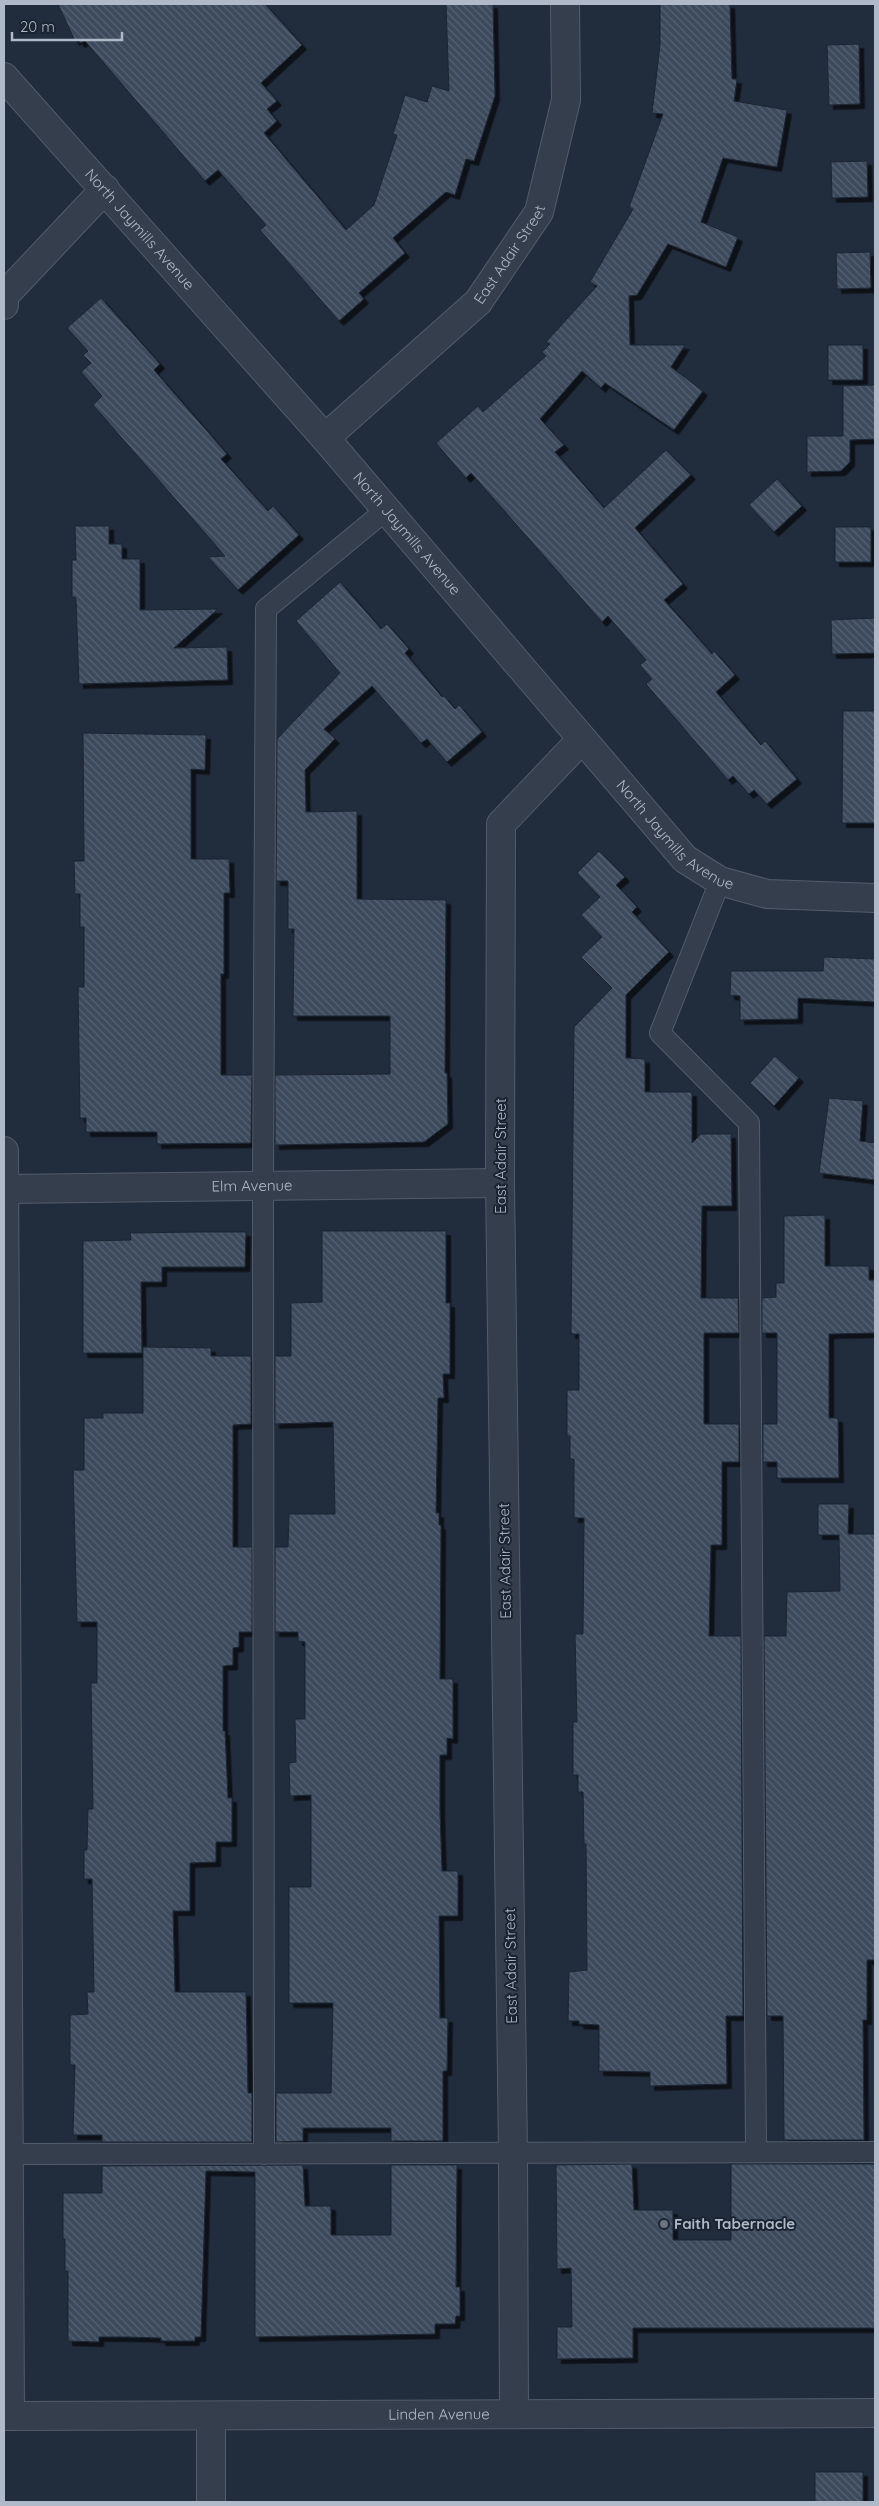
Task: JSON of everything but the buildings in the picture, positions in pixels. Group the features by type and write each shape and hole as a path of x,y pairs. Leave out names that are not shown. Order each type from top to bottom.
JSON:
{"street":[{"name":"East Adair Street","path":"325,438 478,302 539,212 566,100 565,4"},
{"name":"North Jaymills Avenue","path":"4,77 325,438 581,740 685,859 720,881 766,894 866,898"},
{"path":"4,305 4,296 104,189"},
{"name":"East Adair Street","path":"514,2414 513,2153 500,1184 502,824 581,740"},
{"path":"4,1151 7,2416"},
{"name":"Elm Avenue","path":"4,1189 500,1184"},
{"name":"Linden Avenue","path":"7,2416 875,2413"},
{"path":"211,2416 211,2502"}],"lane":[{"path":"264,2154 263,1186 266,609 386,510"},
{"path":"720,881 660,1033 749,1123 756,2152"},
{"path":"6,2154 875,2152"}],"place":[{"name":"Faith Tabernacle","path":"664,2224"}]}
